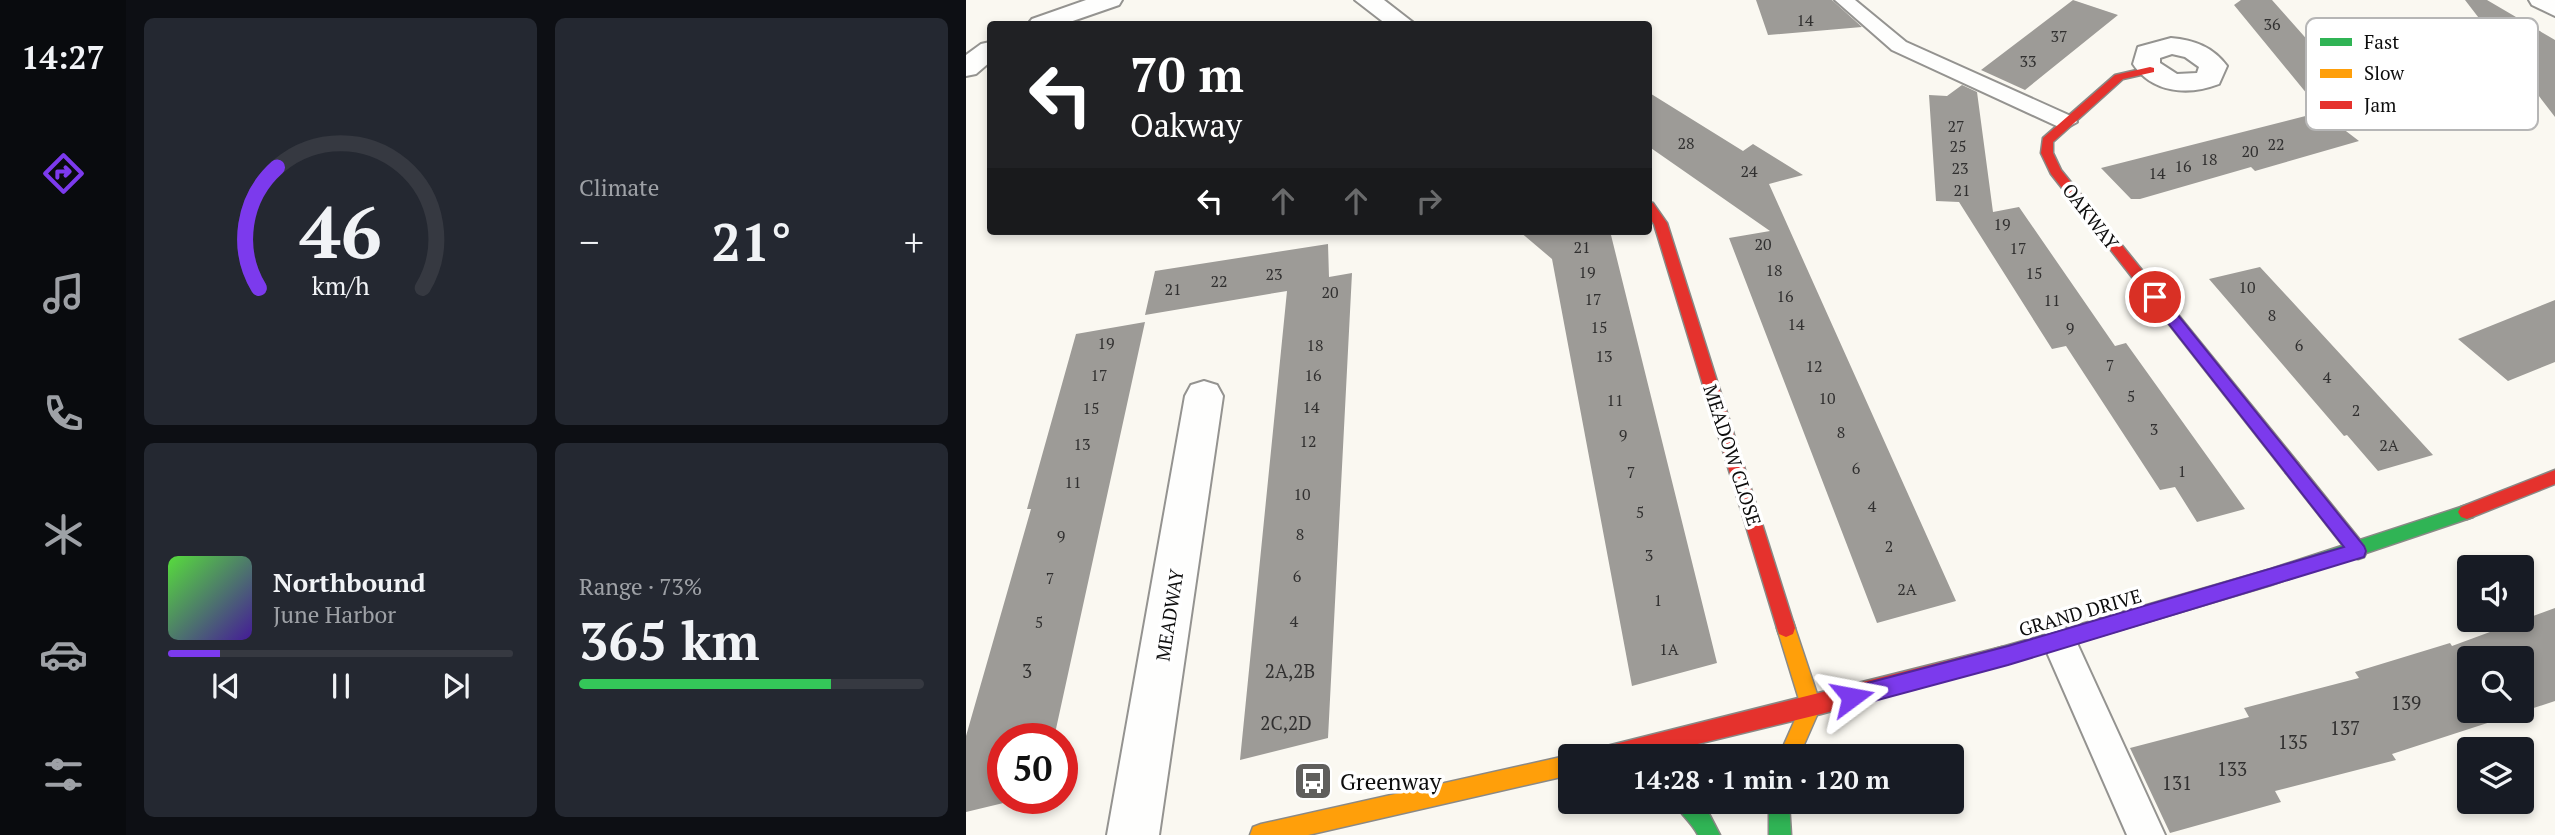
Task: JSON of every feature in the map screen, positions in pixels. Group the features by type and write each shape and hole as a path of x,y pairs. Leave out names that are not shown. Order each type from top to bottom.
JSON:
{"street":[{"path":"1050,21 1110,0"},
{"path":"1367,0 1398,21"},
{"path":"2541,0 2555,8"},
{"path":"966,68 987,52"},
{"name":"OAKWAY","path":"2150,70 2119,77 2066,122 2048,141 2047,153 2055,171 2358,551"},
{"name":"MEADOW CLOSE","path":"1652,212 1660,223 1811,706"},
{"name":"MEADWAY","path":"1133,835 1204,396"},
{"name":"GRAND DRIVE","path":"1657,744 1918,681 2059,641 2358,551 2477,510 2555,477"},
{"path":"1794,744 1811,706"},
{"path":"1261,835 1558,768"},
{"path":"1698,814 1709,835"},
{"path":"1779,814 1780,835"}],"lane":[{"path":"1844,0 1899,46 2066,122"},
{"path":"2059,641 2147,835"}],"building":[{"path":"1756,0 1832,0 1862,27 1768,35"},
{"path":"2073,0 2118,15 2025,90 1981,70"},
{"path":"2241,0 2272,0 2306,38 2306,93 2234,5"},
{"path":"2465,0 2487,0 2518,18 2479,18"},
{"path":"2538,30 2555,40 2555,117 2538,95"},
{"path":"1962,85 1977,92 1993,212 2019,207 2115,346 2126,343 2245,509 2197,522 2175,487 2160,490 2066,346 2052,349 1959,202 1936,201 1929,95 1947,96"},
{"path":"1652,94 1743,151 1753,144 1803,175 1769,184 1956,601 1877,623 1729,238 1770,231 1652,149"},
{"path":"2306,116 2306,130 2345,130 2359,141 2255,171 2251,167 2140,199 2131,199 2101,168"},
{"path":"1524,235 1611,235 1717,663 1632,686 1552,259"},
{"path":"1328,244 1329,277 1352,273 1328,738 1240,760 1287,291 1145,315 1155,271"},
{"path":"2260,267 2433,455 2378,471 2347,435 2344,436 2209,279"},
{"path":"2555,300 2555,362 2508,381 2458,339"},
{"path":"1145,322 1057,723 987,723 987,807 966,812 966,736 1031,509 1027,509 1076,334"},
{"path":"2555,608 2555,701 2534,708 2534,646 2457,646 2457,723 2487,723 2392,754 2396,760 2275,791 2281,802 2170,833 2130,748 2249,717 2244,708 2359,678 2355,672 2450,643 2452,646 2490,632 2534,632 2534,616"}],"traffic: fast":[{"path":"2002,656 2271,577 2467,512"},
{"path":"1698,814 1709,835"},
{"path":"1779,814 1780,835"}],"traffic: slow":[{"path":"2292,468 2358,551"},
{"path":"1786,628 1811,706 1794,744"},
{"path":"1261,835 1558,768"}],"traffic: jam":[{"path":"2150,70 2119,77 2047,141 2047,153 2055,171 2292,468"},
{"path":"1652,212 1660,223 1786,628"},
{"path":"2467,512 2555,477"},
{"path":"1656,744 2002,656"}],"place":[{"name":"Greenway","path":"1313,781"}],"route":[{"path":"1852,697 2008,656 2358,551 2155,297"}]}
